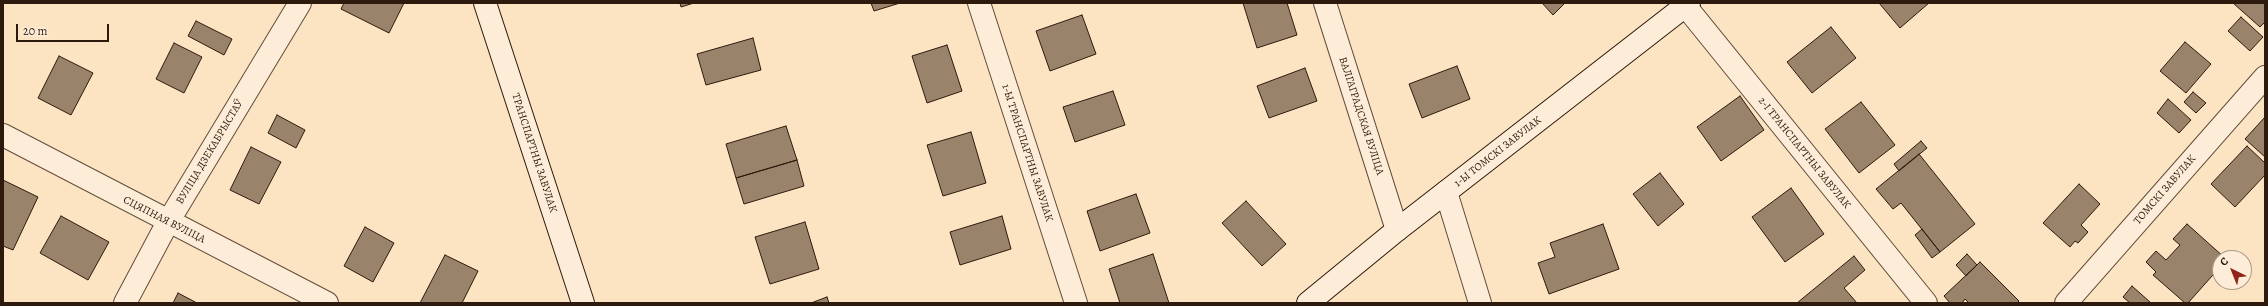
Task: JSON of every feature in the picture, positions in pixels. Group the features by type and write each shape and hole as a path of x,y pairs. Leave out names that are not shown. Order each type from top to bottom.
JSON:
{"street":[{"name":"ВУЛІЦА ДЗЕКАБРЫСТАЎ","path":"125,303 168,222 300,3"},
{"name":"ТРАНСПАРТНЫ ЗАВУЛАК","path":"485,3 583,303"},
{"name":"1-Ы ТРАНСПАРТНЫ ЗАВУЛАК","path":"979,3 1076,303"},
{"name":"ВАЛГАГРАДСКАЯ ВУЛІЦА","path":"1324,3 1397,230"},
{"name":"1-Ы ТОМСКІ ЗАВУЛАК","path":"1308,303 1397,230 1686,4"},
{"name":"2-І ТРАНСПАРТНЫ ЗАВУЛАК","path":"1686,4 1926,303"},
{"name":"ТОМСКІ ЗАВУЛАК","path":"2066,303 2265,77"},
{"name":"СЦЯПНАЯ ВУЛІЦА","path":"3,135 168,222 327,303"},
{"path":"1446,192 1480,303"}],"building":[{"path":"344,3 404,3 389,33 341,9"},
{"path":"680,3 694,3 681,7"},
{"path":"871,3 900,3 874,11"},
{"path":"1243,3 1287,3 1297,35 1257,48"},
{"path":"1542,3 1565,3 1553,15"},
{"path":"1879,3 1929,3 1900,28"},
{"path":"2233,3 2265,3 2265,22 2260,27"},
{"path":"1082,15 1096,54 1050,71 1036,31"},
{"path":"2241,17 2263,37 2250,51 2228,31"},
{"path":"196,21 232,39 224,55 188,36"},
{"path":"1831,27 1856,58 1812,93 1787,62"},
{"path":"753,38 761,70 706,85 697,54"},
{"path":"2185,42 2211,64 2186,93 2160,71"},
{"path":"174,43 202,57 184,93 156,79"},
{"path":"947,45 962,91 927,103 912,56"},
{"path":"59,56 93,73 71,115 38,98"},
{"path":"1457,66 1470,99 1422,118 1409,84"},
{"path":"1305,68 1317,101 1269,118 1257,86"},
{"path":"1113,91 1125,125 1075,142 1063,107"},
{"path":"2193,92 2206,103 2196,113 2184,102"},
{"path":"1740,96 1764,130 1721,161 1697,127"},
{"path":"2168,99 2191,120 2179,133 2157,113"},
{"path":"1861,102 1895,145 1859,173 1825,129"},
{"path":"277,115 305,130 296,148 268,133"},
{"path":"2265,117 2265,157 2245,139"},
{"path":"786,126 797,160 736,178 726,144"},
{"path":"971,132 986,183 943,196 927,145"},
{"path":"1921,141 1927,148 1899,171 1894,164"},
{"path":"2247,146 2265,163 2265,175 2235,207 2211,184"},
{"path":"251,147 281,162 259,204 230,190"},
{"path":"1919,154 1975,224 1940,252 1901,203 1893,209 1876,189"},
{"path":"797,160 804,186 744,204 736,178"},
{"path":"1660,173 1684,204 1658,226 1633,194"},
{"path":"3,180 38,197 13,250 3,246"},
{"path":"2079,184 2100,204 2081,225 2088,232 2078,243 2075,241 2070,247 2043,223"},
{"path":"1791,188 1824,234 1785,262 1752,217"},
{"path":"1136,194 1150,233 1100,251 1087,211"},
{"path":"1246,201 1286,244 1262,266 1222,223"},
{"path":"61,216 109,242 88,280 40,253"},
{"path":"1002,216 1011,249 960,265 950,232"},
{"path":"805,222 819,269 770,284 755,237"},
{"path":"1603,224 1619,269 1549,294 1538,263 1555,257 1550,243"},
{"path":"2187,224 2216,250 2212,250 2212,276 2188,303 2185,303 2153,275 2156,272 2146,262 2156,251 2166,260 2180,245 2173,239"},
{"path":"365,227 394,243 373,282 344,266"},
{"path":"1922,229 1940,252 1932,258 1915,235"},
{"path":"1153,254 1169,303 1120,303 1109,269"},
{"path":"1967,254 1977,265 1966,276 1956,265"},
{"path":"445,255 478,271 462,303 420,303"},
{"path":"1854,256 1865,270 1844,288 1857,303 1797,303"},
{"path":"1980,262 2019,301 2017,303 1969,303 1965,299 1962,303 1950,303 1944,296"},
{"path":"2132,286 2150,302 2130,303 2123,297"},
{"path":"178,293 197,303 173,303"},
{"path":"827,297 829,303 811,303"}]}
